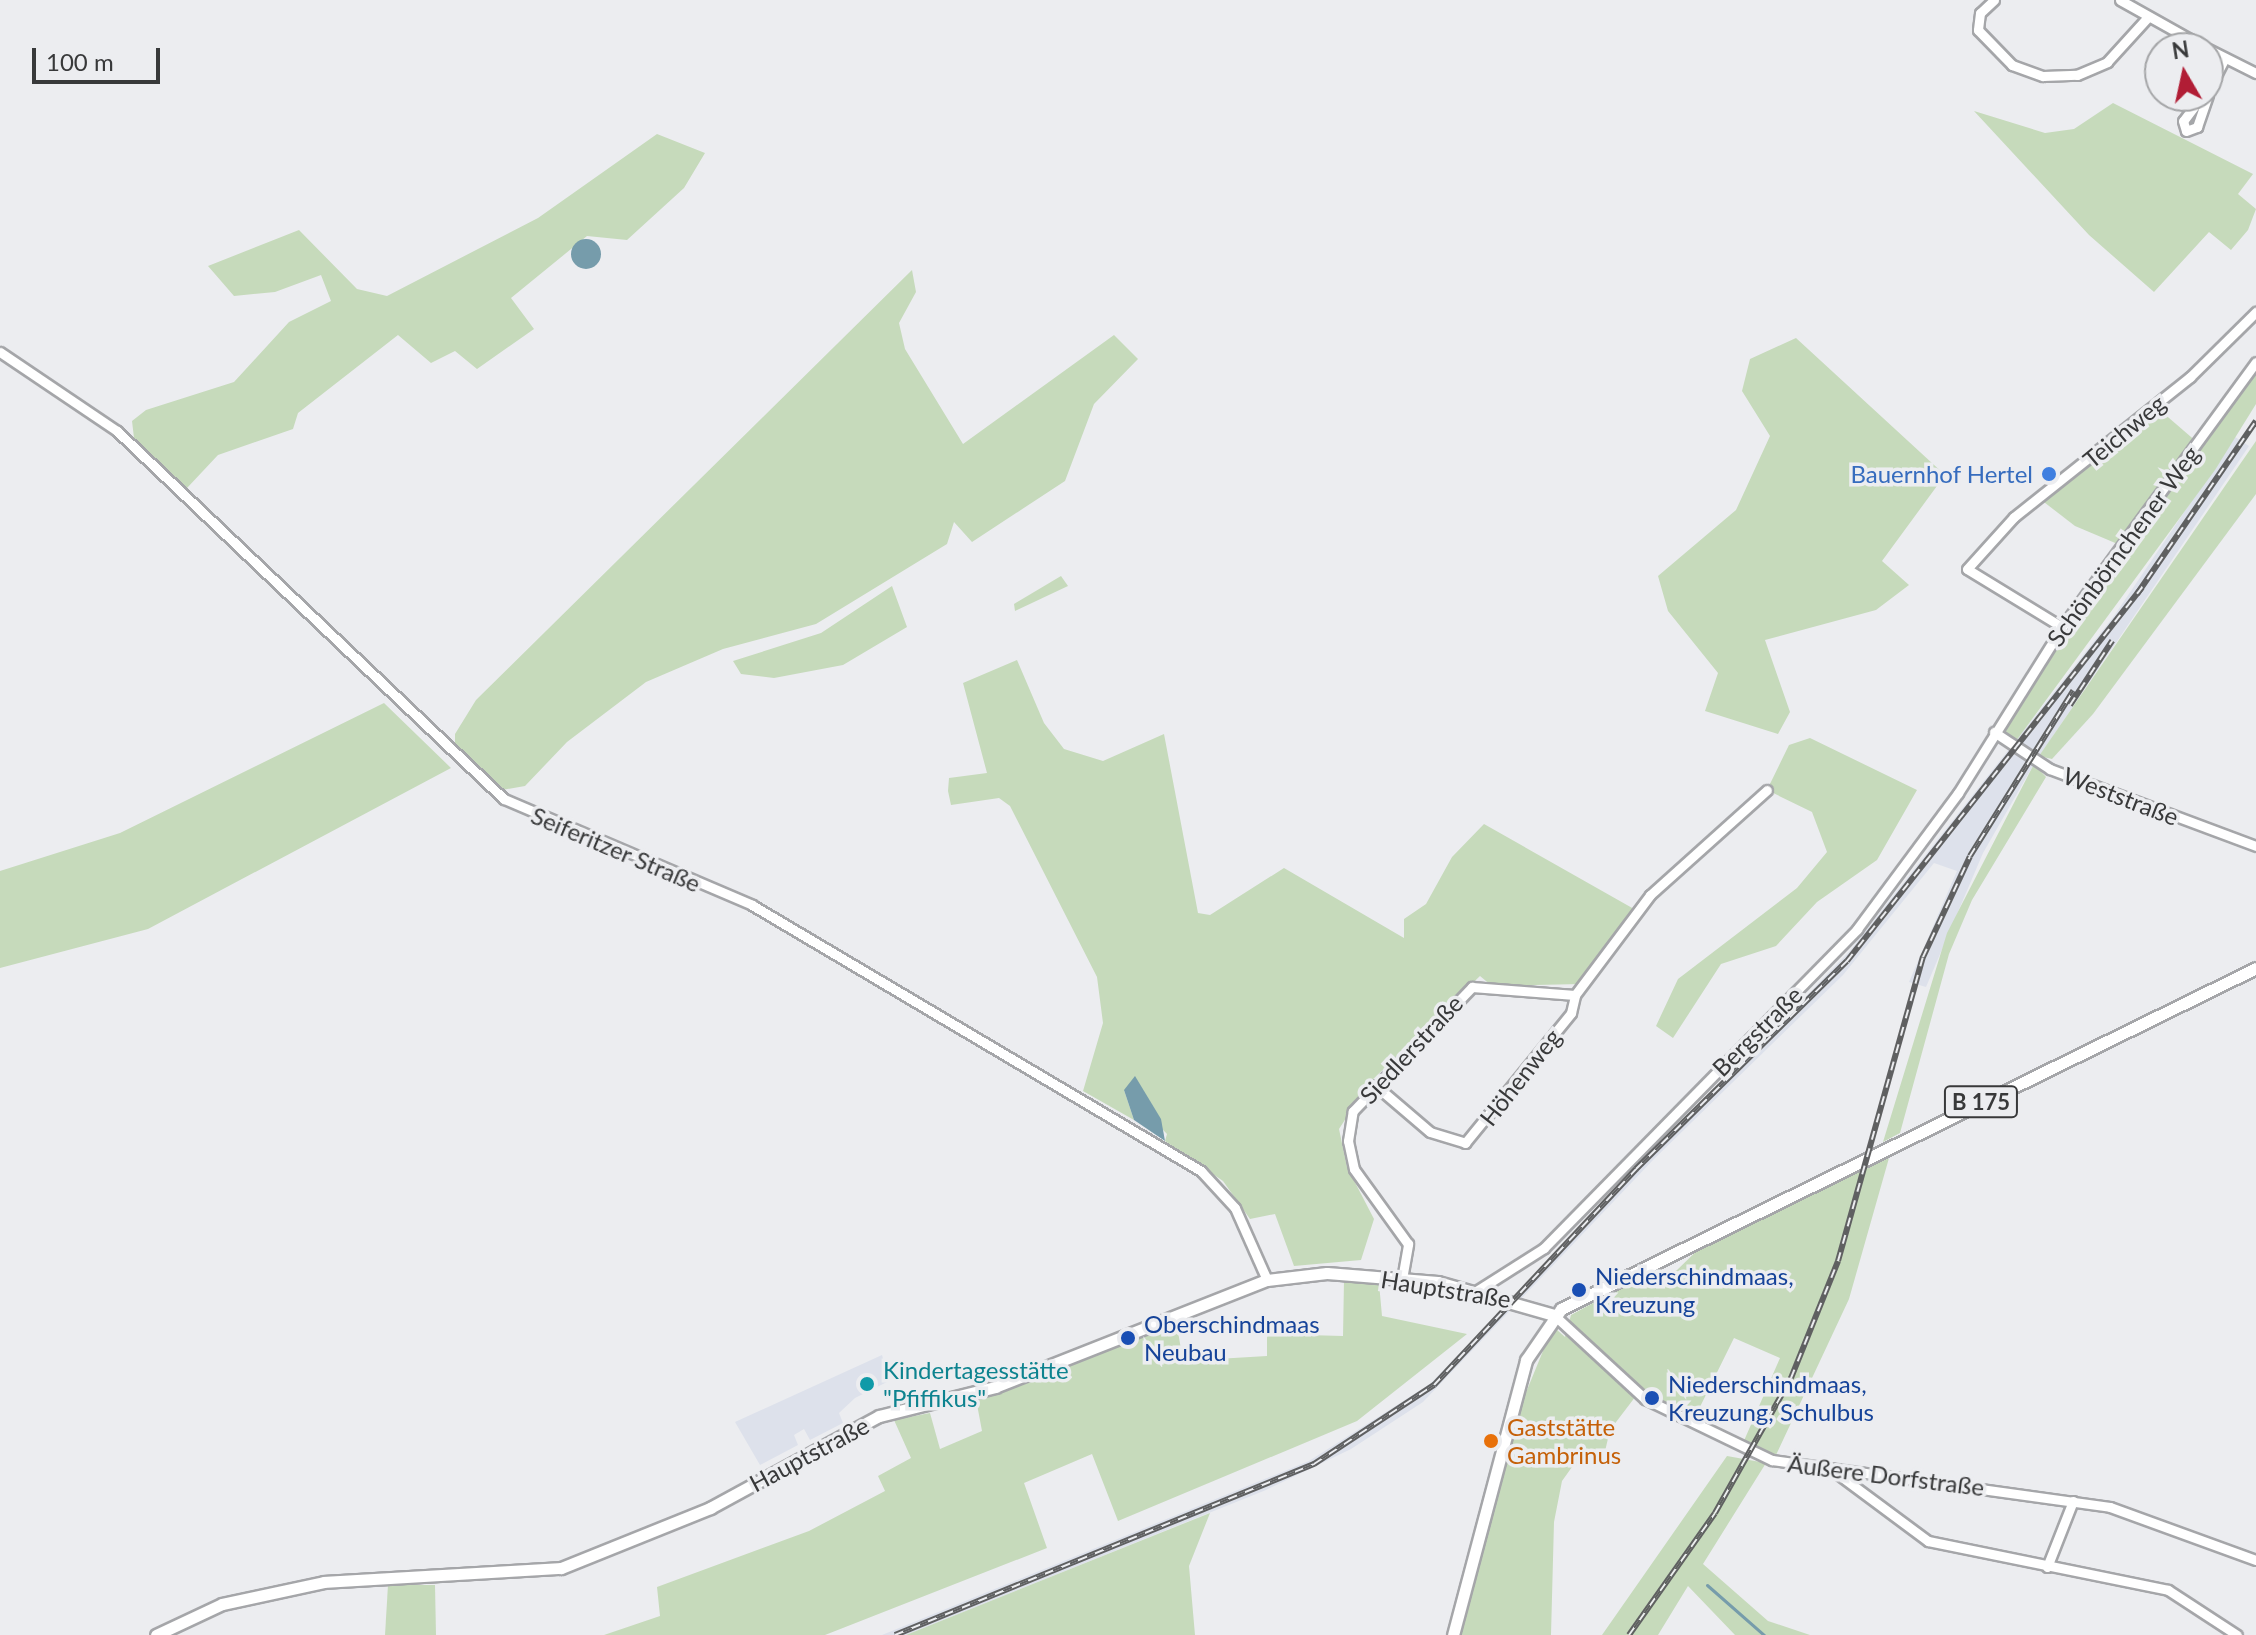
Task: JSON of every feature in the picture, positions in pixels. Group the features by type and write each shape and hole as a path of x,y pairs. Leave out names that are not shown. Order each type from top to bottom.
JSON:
{"main road":[{"name":"B 175","path":"1554,1315 1705,1235 2256,968"},
{"name":"Hauptstraße","path":"156,1635 222,1604 324,1582 561,1568 710,1508 879,1416 995,1387 1267,1280 1300,1273 1402,1279 1478,1290 1554,1315"},
{"path":"1453,1635 1520,1380 1554,1315"}],"street":[{"path":"2120,0 2176,32"},
{"path":"1989,2 1977,21 1983,39 2012,65 2043,76 2077,75 2107,62 2148,17"},
{"path":"2225,58 2256,73"},
{"path":"2190,112 2183,121 2186,131 2197,127 2202,112"},
{"name":"Teichweg","path":"2062,627 1967,569 2014,517 2190,377 2256,312"},
{"name":"Seiferitzer Straße","path":"0,352 117,431 504,799 752,905 1201,1171 1235,1208 1267,1280"},
{"name":"Schönbörnchener Weg","path":"1994,732 2062,627 2256,362"},
{"name":"Weststraße","path":"1994,732 2050,769 2256,846"},
{"name":"Bergstraße","path":"1478,1290 1544,1248 1857,929 1994,732"},
{"path":"1575,995 1650,895 1764,794"},
{"name":"Siedlerstraße","path":"1402,1279 1408,1244 1362,1187 1348,1141 1353,1111 1472,987 1575,995"},
{"name":"Höhenweg","path":"1375,1085 1419,1125 1465,1143 1571,1013 1575,995"},
{"name":"Äußere Dorfstraße","path":"1554,1315 1607,1370 1677,1417 1772,1460 2110,1507 2256,1560"},
{"path":"1834,1471 1928,1541 2168,1590 2237,1635"},
{"path":"2047,1567 2073,1501"}],"shaded area":[{"path":"2235,437 2249,446 2034,764 1983,853 1926,987 1909,982 1957,871 1934,863 1843,975 1653,1160 1423,1402 1351,1449 1266,1490 906,1635 882,1635 1309,1461 1430,1384 1849,952 2114,616"},
{"path":"882,1355 889,1381 855,1398 839,1413 843,1423 810,1440 804,1429 794,1435 798,1445 760,1465 735,1422"}],"green space":[{"path":"2113,103 2253,174 2238,194 2256,209 2248,230 2231,250 2209,232 2154,292 2089,235 1974,111 2045,133 2074,129"},
{"path":"657,134 705,153 684,188 627,240 587,236 511,298 534,329 477,369 455,351 431,363 398,335 298,413 293,429 218,455 187,488 134,438 132,421 146,410 234,382 289,322 331,301 321,275 275,292 234,296 208,266 299,230 357,289 387,296 538,218"},
{"path":"912,270 916,292 899,323 905,349 963,444 1114,335 1138,359 1094,404 1065,481 972,542 954,522 947,544 816,624 723,649 646,682 567,742 525,786 502,790 455,748 455,734 476,700"},
{"path":"1796,338 1945,475 1882,561 1909,585 1876,610 1765,640 1790,712 1778,734 1705,711 1718,673 1668,611 1658,576 1736,510 1770,436 1742,391 1750,359"},
{"path":"2256,365 2256,404 2215,470 2016,741 2003,729 2045,659"},
{"path":"2154,405 2198,443 2120,545 2075,526 2040,499"},
{"path":"2256,441 2256,494 2093,714 2052,759 2039,756"},
{"path":"1061,576 1068,586 1015,611 1014,604"},
{"path":"892,586 907,627 843,665 774,678 741,674 733,661 821,633"},
{"path":"1017,660 1044,723 1064,749 1103,761 1164,734 1198,913 1210,915 1284,868 1404,938 1404,919 1426,904 1452,857 1484,824 1634,909 1581,984 1492,986 1480,976 1368,1084 1339,1129 1347,1167 1374,1219 1361,1260 1294,1266 1275,1214 1250,1219 1223,1181 1165,1141 1167,1134 1124,1090 1134,1120 1083,1091 1103,1023 1097,977 1010,806 999,798 951,805 948,791 949,778 987,773 963,683"},
{"path":"384,703 451,768 148,929 0,968 0,871 120,833"},
{"path":"1810,738 1917,790 1877,860 1817,902 1776,946 1721,964 1673,1038 1656,1026 1678,979 1797,888 1827,852 1812,812 1767,790 1789,745"},
{"path":"2034,764 2046,777 1972,900 1949,954 1900,1133 1883,1142 1947,933"},
{"path":"1889,1158 1849,1299 1776,1455 1743,1443 1780,1358 1734,1338 1694,1419 1642,1388 1610,1430 1602,1464 1572,1467 1562,1481 1554,1522 1551,1635 1460,1635 1522,1402 1550,1334 1556,1329 1565,1337 1571,1315 1635,1280 1677,1270 1707,1241"},
{"path":"1344,1280 1379,1283 1382,1316 1467,1334 1357,1421 1118,1521 1092,1454 1024,1483 1047,1548 825,1635 604,1635 660,1616 657,1587 809,1531 885,1491 878,1476 911,1458 894,1420 930,1413 940,1449 982,1431 976,1399 1176,1320 1183,1361 1267,1356 1267,1334 1343,1336"},
{"path":"1727,1456 1766,1463 1703,1564 1768,1621 1810,1635 1735,1635 1688,1586 1658,1635 1602,1635"},
{"path":"1210,1513 1189,1566 1195,1635 906,1635"},
{"path":"388,1585 435,1585 436,1635 385,1635"}],"water":[{"path":"586,239 596,244 601,254 596,264 586,269 576,264 571,254 576,244"},
{"path":"1135,1076 1161,1119 1165,1141 1134,1120 1124,1090"}],"waterway":[{"path":"1707,1585 1764,1635"}],"railway":[{"path":"2137,594 2256,421"},
{"path":"895,1635 1314,1464 1434,1385 1636,1169 1847,961 2142,587"},
{"path":"2070,705 2112,641"},
{"path":"1629,1635 1715,1513 1791,1378 1838,1261 1923,957 1970,856 2073,691"}],"place":[{"name":"Bauernhof Hertel","path":"2049,474"},
{"name":"Niederschindmaas, Kreuzung","path":"1579,1290"},
{"name":"Oberschindmaas Neubau","path":"1128,1338"},
{"name":"Kindertagesstätte \"Pfiffikus\"","path":"867,1384"},
{"name":"Niederschindmaas, Kreuzung, Schulbus","path":"1652,1398"},
{"name":"Gaststätte Gambrinus","path":"1491,1441"}]}
